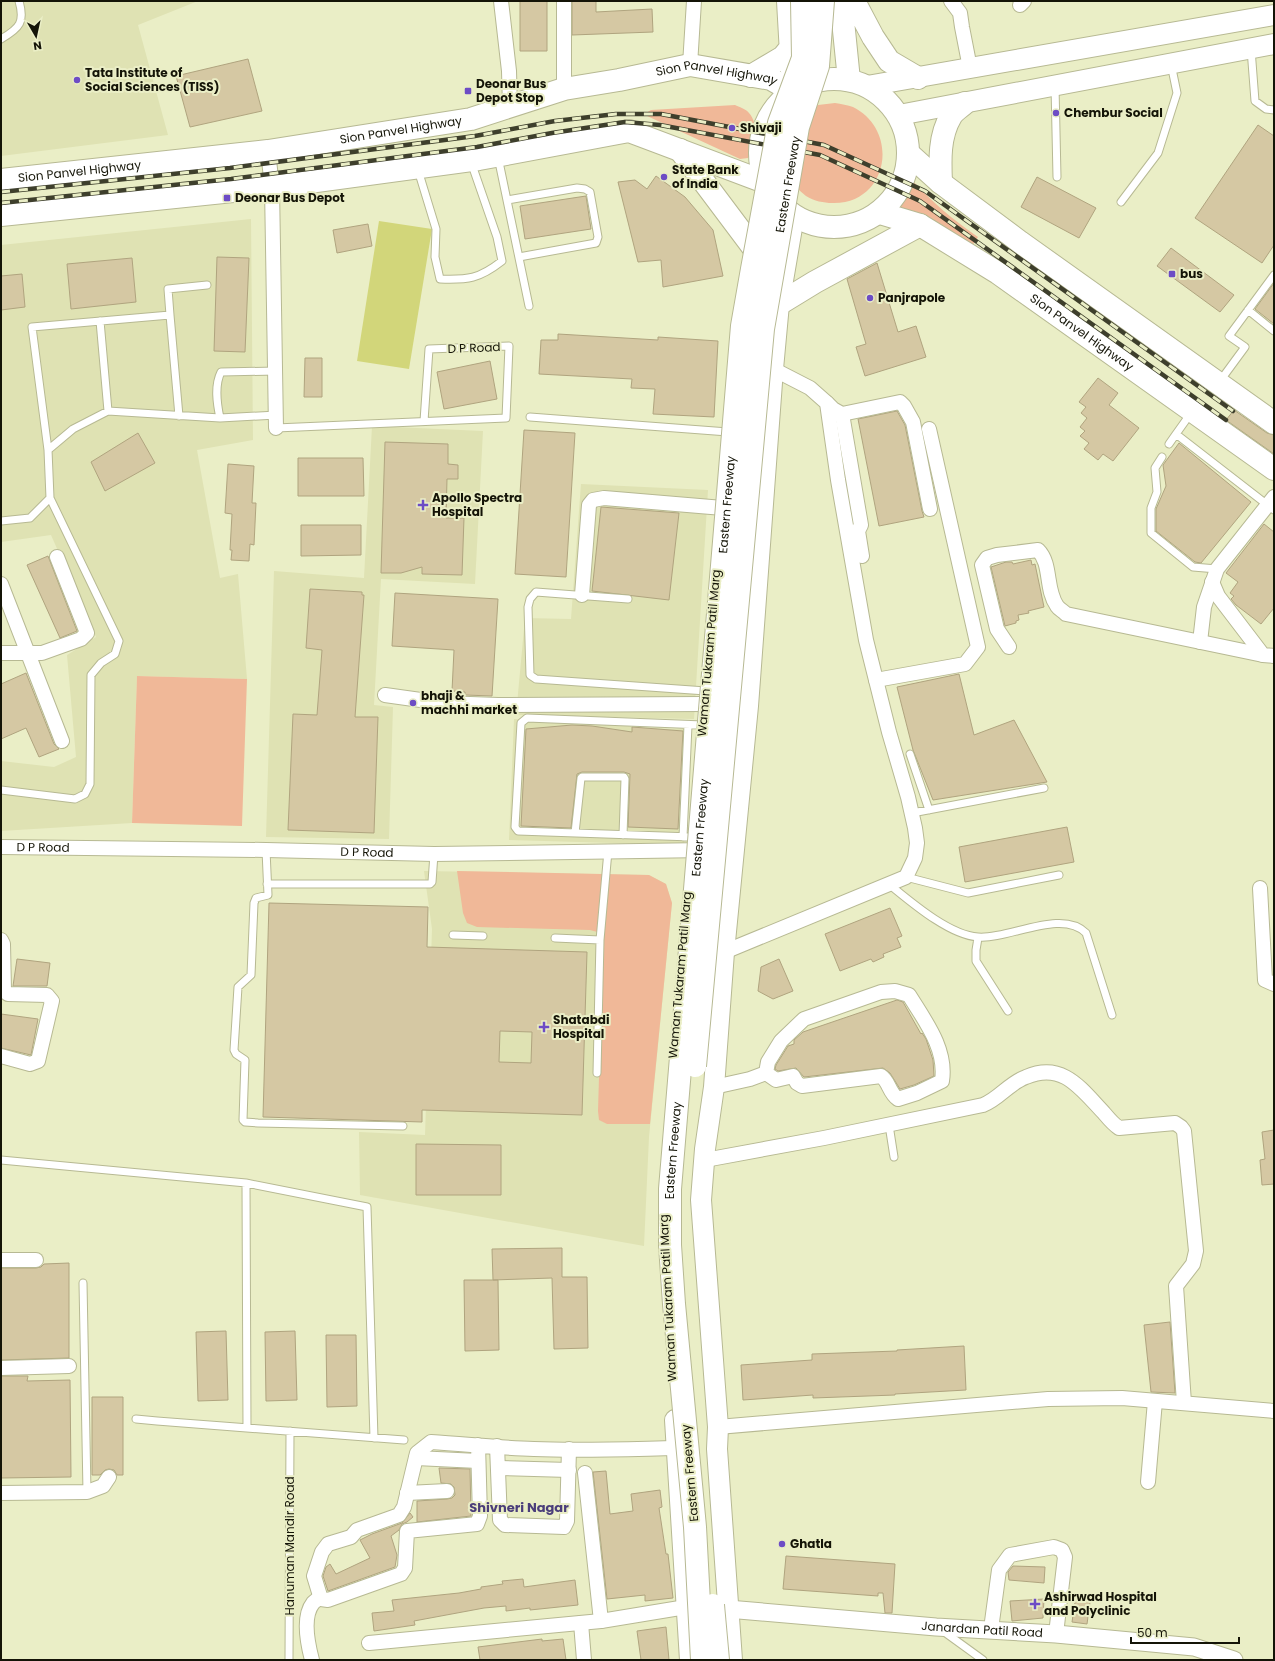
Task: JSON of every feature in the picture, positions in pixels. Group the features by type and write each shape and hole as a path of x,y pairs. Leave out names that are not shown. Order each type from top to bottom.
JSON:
{"highway":[{"name":"Eastern Freeway","path":"718,1660 688,1290 685,1192 688,1134 763,329 798,127 818,66 823,1"},
{"path":"841,1 858,83"},
{"path":"854,1 872,37 889,61 918,78"},
{"name":"Eastern Freeway","path":"702,1660 695,1527 675,1312 671,1252 670,1181 742,326 779,123 803,58 790,5"},
{"path":"790,5 792,72 795,90"},
{"path":"751,76 783,57 791,47"},
{"name":"Sion Panvel Highway","path":"1,180 268,151 471,119 564,89 619,80 690,65 770,80 795,90"},
{"path":"830,79 858,83 886,99 899,116 907,134 909,154 907,171 901,187 892,201 880,213 862,223 843,227 823,227 803,222 775,202 762,181 760,141 766,122 778,105 795,90 810,83 830,79"},
{"path":"941,183 940,160 942,137 952,115 965,103"},
{"path":"1,215 272,186 471,160 629,132 762,181"},
{"path":"680,150 752,246"},
{"path":"909,154 941,183 1020,242 1274,423"},
{"name":"Sion Panvel Highway","path":"880,213 920,225 998,273 1274,469"},
{"path":"779,304 815,282 920,225"}],"main road":[{"path":"858,83 918,78 1274,15"},
{"path":"899,116 1274,44"},
{"name":"Waman Tukaram Patil Marg","path":"690,1660 661,1186 689,841 695,725 706,690 729,425 744,279 752,246 775,202"},
{"path":"732,1660 717,1449 718,1427 701,1200 714,1087 724,952 750,677 768,424 779,304 794,216"},
{"path":"729,425 768,424"},
{"path":"706,690 750,677"}],"street":[{"path":"501,1 509,71 510,107"},
{"path":"564,1 564,89"},
{"path":"690,65 694,1"},
{"path":"951,1 960,13 970,68"},
{"path":"268,151 272,186 277,421"},
{"path":"773,369 810,388 833,409 842,414 900,402 913,422 930,509"},
{"path":"724,952 890,885 906,877 915,858 917,842 912,813 889,732 866,640 827,403"},
{"path":"842,414 861,526 858,531 862,556"},
{"path":"876,680 965,664 978,647 929,429"},
{"path":"582,595 590,505 593,500 604,498 723,508"},
{"path":"1200,642 1204,607 1216,569 1272,504"},
{"path":"1009,646 997,629 982,565 987,558 997,555 1038,550 1044,555 1052,596 1057,606 1066,614 1268,655"},
{"path":"1,653 42,654 81,639 87,633 57,557"},
{"path":"1212,582 1218,596 1268,655"},
{"path":"1,584 62,741"},
{"path":"385,695 442,704 498,706 706,690"},
{"name":"D P Road","path":"1,848 266,850 434,854 608,851 689,841 733,850"},
{"path":"1260,888 1265,980 1274,984"},
{"path":"1,940 3,944 4,991 8,994 47,996 52,1001 38,1061 30,1064 1,1056"},
{"path":"895,991 909,995 936,1039 944,1070 942,1081 917,1093 898,1099 893,1096 884,1078 881,1076 802,1086 797,1083 793,1076 776,1080 766,1073 768,1062 781,1041 804,1019 882,992 895,991"},
{"path":"705,1160 889,1125 983,1105 992,1102 1011,1085 1024,1077 1037,1072 1052,1072 1066,1077 1076,1083 1119,1128 1170,1123 1175,1123 1181,1126 1184,1131 1196,1251 1193,1264 1176,1286 1184,1403"},
{"path":"714,1087 750,1079 766,1073"},
{"path":"1,1260 36,1260"},
{"path":"1,1368 69,1366"},
{"path":"718,1427 1048,1399 1122,1398 1274,1411"},
{"path":"1148,1482 1155,1401"},
{"path":"399,1515 406,1531 405,1568 401,1574 328,1600 321,1599 314,1576 322,1552 328,1544 352,1537 357,1530 369,1524 399,1515 404,1507 417,1453 431,1442 533,1449 676,1448"},
{"path":"406,1531 477,1524 480,1516 478,1445"},
{"path":"502,1447 503,1468 500,1520 504,1525 564,1527 567,1521 569,1449"},
{"path":"416,1458 478,1461"},
{"path":"503,1468 569,1470"},
{"path":"585,1473 601,1621"},
{"path":"1,1493 87,1492 103,1486 109,1477"},
{"path":"407,1493 447,1491"},
{"path":"991,1629 999,1570 1010,1555 1054,1547 1062,1550 1065,1557 1056,1634"},
{"path":"312,1660 307,1641 308,1617 312,1604 320,1597"},
{"path":"369,1643 601,1621 686,1607"},
{"name":"Janardan Patil Road","path":"686,1607 1056,1634 1194,1647 1234,1660"},
{"path":"581,1623 584,1660"}],"lane":[{"path":"1,38 11,33 21,24 22,14 19,1"},
{"path":"1251,48 1256,101 1266,109 1274,110"},
{"path":"1121,202 1158,153 1177,93 1171,64"},
{"path":"1055,86 1057,177"},
{"path":"498,155 529,306"},
{"path":"417,167 436,229 435,257 440,279 474,278 489,271 502,261 497,237 471,160"},
{"path":"507,200 577,188 585,189 590,192 598,237 596,243 519,257"},
{"path":"1218,384 1245,347 1229,336 1274,275"},
{"path":"179,416 168,289 206,285"},
{"path":"1248,310 1274,331"},
{"path":"1,790 75,799 85,794 90,784 91,675 100,663 115,654 118,641 50,498 48,450 32,327 170,314"},
{"path":"48,450 73,429 108,411 100,321"},
{"name":"D P Road","path":"108,411 277,421 424,421 506,418 509,346 429,349 424,421"},
{"path":"220,418 217,396 218,379 221,372 276,371"},
{"path":"1169,444 1192,411"},
{"path":"530,417 729,425"},
{"path":"1176,434 1272,504"},
{"path":"1162,457 1155,468 1157,492 1151,508 1151,533 1193,567 1216,569"},
{"path":"1,521 30,518 50,498"},
{"path":"628,599 536,592 530,599 528,607 530,675 536,679 706,690"},
{"path":"689,841 623,835 518,831 515,827 520,723 527,718 695,725"},
{"path":"910,754 929,810"},
{"path":"575,833 581,778 624,777 623,835"},
{"path":"912,813 1044,788"},
{"path":"266,850 268,895 256,898 254,903 250,975 238,987 234,1050 236,1054 245,1060 243,1120 245,1122 258,1123 403,1126"},
{"path":"597,1073 600,940 608,851"},
{"path":"267,884 430,884 432,882 434,854"},
{"path":"906,877 968,893 1059,875"},
{"path":"890,885 927,914 956,930 978,938 990,937 1056,923 1072,924 1080,927 1086,933 1112,1015"},
{"path":"453,935 483,936"},
{"path":"556,938 600,940"},
{"path":"978,938 976,961 1008,1011"},
{"path":"889,1125 894,1157"},
{"path":"1,1160 246,1183 367,1207 374,1438"},
{"path":"246,1183 247,1428"},
{"path":"82,1283 87,1492"},
{"path":"136,1419 404,1440"},
{"name":"Hanuman Mandir Road","path":"289,1660 290,1431"},
{"path":"936,1626 983,1660"}],"shaded area":[{"name":"Tata Institute of Social Sciences (TISS)","path":"1,1 198,1 138,25 168,135 1,156"},
{"path":"835,103 853,107 868,118 878,132 882,148 882,165 876,180 866,192 851,200 829,203 809,198 795,186 804,113 818,105"},
{"path":"735,105 748,112 756,129 754,148 748,158 740,159 645,115 651,110"},
{"path":"911,179 943,210 978,237 972,246 888,211 902,197"},
{"path":"251,219 253,440 197,450 220,578 238,574 247,679 137,676 132,823 1,831 1,761 54,767 76,757 67,655 96,637 51,535 1,542 1,245"},
{"path":"379,221 432,229 409,369 357,361"},
{"path":"372,426 483,431 475,584 381,579 374,705 393,707 389,839 266,837 274,571 364,578"},
{"path":"581,484 708,490 694,719 516,715 525,618 571,619"},
{"path":"137,676 247,679 242,826 132,823"},
{"path":"514,719 672,729 690,728 684,845 509,840"},
{"name":"Shatabdi Hospital","path":"424,871 649,875 666,884 672,903 649,1137 644,1246 360,1195 359,1132 425,1135 432,929"},
{"path":"457,871 649,875 666,884 672,903 650,1124 607,1124 599,1120 598,1111 603,943 601,933 590,930 477,927 467,923 463,913"}],"building":[{"path":"520,1 547,1 547,51 520,51"},
{"path":"572,1 596,1 596,12 652,9 653,32 572,35"},
{"path":"248,59 262,111 190,127 176,76"},
{"path":"1258,125 1274,136 1274,245 1262,263 1195,218"},
{"path":"656,176 685,197 713,230 723,276 663,287 661,260 638,262 618,182 635,180 647,189"},
{"path":"1037,177 1096,208 1079,238 1021,207"},
{"path":"586,196 591,229 525,239 520,206"},
{"path":"368,224 372,246 337,253 333,230"},
{"path":"1171,248 1234,295 1220,312 1157,266"},
{"path":"217,257 249,258 245,352 214,351"},
{"path":"132,258 136,302 71,309 67,264"},
{"name":"Panjrapole","path":"877,263 898,332 916,326 926,357 865,376 856,347 866,344 847,279"},
{"path":"22,274 25,307 1,310 1,276"},
{"path":"1274,283 1274,324 1255,309"},
{"path":"558,334 658,340 658,337 718,341 714,417 653,414 655,389 631,388 632,379 539,374 541,340 558,340"},
{"path":"305,358 322,358 322,397 304,397"},
{"path":"490,361 497,399 444,409 437,372"},
{"path":"1098,378 1118,393 1109,405 1139,428 1113,461 1103,454 1098,460 1084,449 1089,443 1080,436 1085,431 1080,427 1087,418 1081,413 1086,407 1079,402"},
{"path":"1234,410 1267,433 1274,435 1274,454 1226,420"},
{"path":"897,411 905,425 924,517 879,526 858,419"},
{"path":"524,430 575,433 566,577 515,574"},
{"path":"138,433 155,463 105,491 91,462"},
{"path":"385,442 448,444 448,464 458,465 458,479 447,479 446,518 464,518 462,575 422,574 422,567 401,573 381,573"},
{"path":"1179,443 1251,502 1201,563 1195,562 1156,531 1156,509 1166,486 1163,465"},
{"path":"298,458 363,458 364,496 298,496"},
{"path":"228,464 254,466 252,503 256,503 254,545 250,544 249,561 231,560 232,550 230,550 232,514 225,513"},
{"path":"601,507 679,513 669,600 592,591"},
{"path":"1264,524 1274,532 1274,608 1261,624 1236,605 1231,599 1234,596 1230,593 1238,582 1226,573"},
{"path":"301,525 361,525 361,555 301,556"},
{"path":"48,556 77,631 60,638 27,565"},
{"path":"1031,560 1032,565 1035,564 1044,607 1028,611 1029,613 1018,615 1019,620 1016,621 1016,623 1005,626 991,567 1006,562 1012,562 1013,564"},
{"path":"310,589 362,592 362,595 364,595 355,717 378,717 374,833 288,830 293,714 317,715 322,650 306,648"},
{"path":"395,593 498,599 492,696 465,695 465,692 452,691 454,650 392,646"},
{"path":"26,673 54,744 59,749 39,757 26,728 1,739 1,684"},
{"path":"959,674 974,735 1014,720 1047,782 933,800 913,750 897,687"},
{"path":"572,725 592,726 632,732 632,727 683,731 678,829 628,827 630,774 624,772 582,772 577,774 571,828 521,826 526,729"},
{"path":"1067,827 1074,862 965,882 959,847"},
{"path":"269,903 428,907 427,947 587,952 582,1115 422,1110 422,1122 263,1117","holes":["500,1031 532,1032 531,1063 499,1062"]},
{"path":"890,908 902,936 897,938 901,947 883,954 884,957 873,962 871,959 840,971 825,934"},
{"path":"17,959 50,963 47,986 13,986"},
{"path":"779,959 793,991 773,999 758,991 761,967"},
{"path":"897,1000 903,1002 921,1034 922,1033 926,1039 933,1060 934,1076 914,1085 900,1089 890,1073 883,1068 804,1077 796,1068 778,1071 775,1069 788,1046 794,1044 794,1040 803,1032"},
{"path":"1,1014 38,1019 31,1055 1,1048"},
{"path":"1274,1130 1274,1184 1262,1185 1260,1160 1265,1159 1262,1132"},
{"path":"416,1144 501,1145 501,1195 416,1195"},
{"path":"562,1248 562,1277 587,1277 588,1348 554,1349 552,1278 493,1280 492,1249"},
{"path":"69,1263 69,1358 1,1360 1,1268 36,1268 41,1267 44,1264"},
{"path":"464,1280 498,1280 499,1350 465,1351"},
{"path":"1170,1322 1175,1393 1151,1392 1144,1325"},
{"path":"226,1331 228,1400 198,1401 196,1332"},
{"path":"295,1331 297,1400 266,1401 265,1332"},
{"path":"326,1335 356,1335 357,1406 327,1407"},
{"path":"964,1346 966,1390 895,1395 813,1398 813,1395 743,1400 741,1365 812,1360 812,1354 897,1351"},
{"path":"1,1376 28,1376 27,1381 70,1380 71,1477 1,1478"},
{"path":"92,1397 123,1397 123,1475 117,1475 114,1470 109,1469 105,1470 100,1475 92,1475"},
{"path":"439,1468 470,1469 471,1516 417,1522 417,1501 447,1499 452,1498 455,1495 454,1487 451,1484 441,1483"},
{"path":"606,1471 610,1514 633,1511 631,1494 660,1490 662,1507 659,1508 666,1554 668,1554 673,1598 645,1601 645,1595 607,1599 593,1472"},
{"path":"410,1513 413,1517 402,1524 399,1530 391,1536 397,1555 395,1567 328,1591 323,1576 326,1567 330,1564 336,1574 370,1558 360,1540 402,1523"},
{"path":"786,1556 895,1564 892,1613 885,1613 883,1593 878,1593 878,1596 783,1589"},
{"path":"1013,1566 1045,1567 1044,1583 1009,1580 1008,1572"},
{"path":"523,1579 524,1587 575,1580 578,1605 506,1611 506,1606 484,1608 414,1621 415,1625 374,1631 372,1613 394,1611 392,1600 459,1593 481,1589 481,1587 503,1584 502,1581"},
{"path":"1091,1595 1087,1624 1072,1622 1076,1596"},
{"path":"1044,1599 1043,1618 1012,1621 1010,1601"},
{"path":"666,1627 669,1660 641,1660 637,1631"},
{"path":"542,1639 542,1641 563,1639 566,1660 480,1660 478,1647"}],"railway":[{"path":"1,192 230,168 475,136 555,121 616,114 661,114 824,145 925,191 1233,411"},
{"path":"1,203 231,179 477,147 552,133 625,122 660,125 820,155 920,201 1226,420"}],"place":[{"name":"Tata Institute of Social Sciences (TISS)","path":"77,80"},
{"name":"Deonar Bus Depot Stop","path":"468,91"},
{"name":"Chembur Social","path":"1056,113"},
{"name":"Shivaji","path":"732,128"},
{"name":"State Bank of India","path":"664,177"},
{"name":"Deonar Bus Depot","path":"227,198"},
{"name":"bus","path":"1172,274"},
{"name":"Panjrapole","path":"870,298"},
{"name":"Apollo Spectra Hospital","path":"423,505"},
{"name":"bhaji & machhi market","path":"413,703"},
{"name":"Shatabdi Hospital","path":"544,1027"},
{"name":"Ghatla","path":"782,1544"},
{"name":"Ashirwad Hospital and Polyclinic","path":"1035,1604"}],"district":[{"name":"Shivneri Nagar","path":"519,1507"}]}
